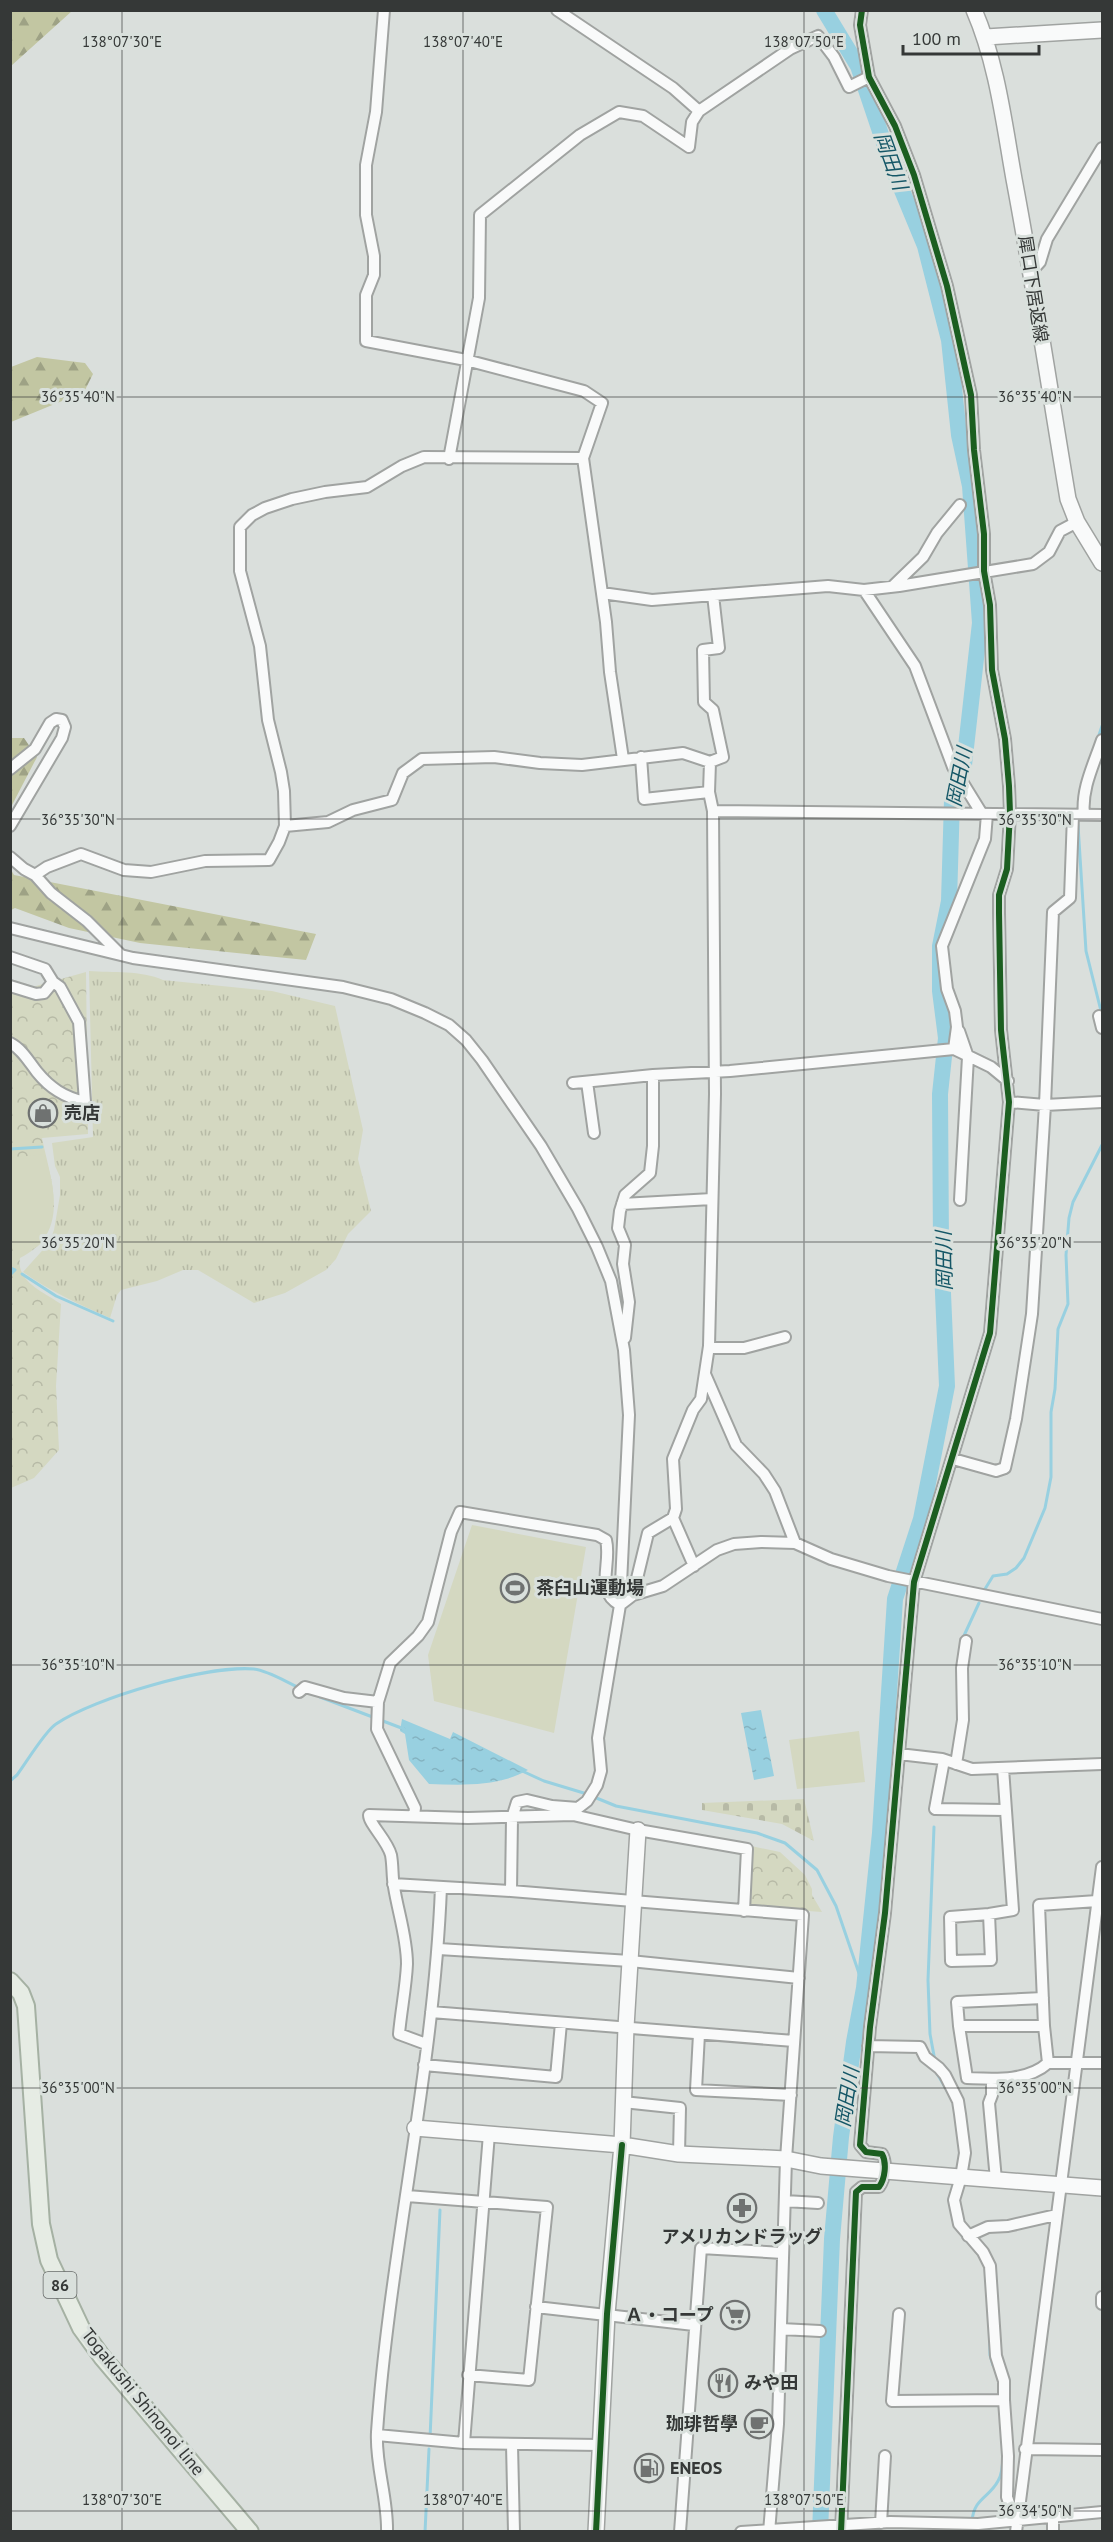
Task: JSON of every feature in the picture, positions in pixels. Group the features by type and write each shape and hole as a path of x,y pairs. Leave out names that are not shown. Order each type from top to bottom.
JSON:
{"main road":[{"name":"Togakushi Shinonoi line","path":"10,1981 21,1993 26,2006 41,2224 49,2260 81,2328 102,2357 250,2532"}],"street":[{"path":"384,10 376,112 366,165 366,215 374,256 374,275 366,295 366,341 466,360 584,391 602,403 582,458 623,759"},
{"path":"557,10 673,88 699,111"},
{"path":"841,2528 856,2192 862,2187 879,2187 885,2161 882,2154 866,2152 860,2145 868,2046 885,1913 912,1582 953,1459 990,1333 1009,1101 1002,1030 999,895 1007,869 1010,813 1005,739 992,670 990,605 984,571 984,534 971,396 947,286 914,175 895,126 869,77 860,25 862,10"},
{"name":"犀口下居返線","path":"974,10 986,37 1031,272 1068,499 1077,522 1102,563"},
{"path":"986,37 1102,30"},
{"path":"449,459 479,298 480,215 580,135 619,112 643,116 689,147 692,122 699,111 790,49 818,36 834,57 849,87 869,77"},
{"path":"1031,272 1040,262 1047,239 1102,148"},
{"path":"35,875 56,863 81,854 123,870 151,872 205,861 269,860 285,826 281,772 268,720 260,646 240,571 240,527 252,514 292,499 367,487 402,466 424,457 449,459 582,458"},
{"path":"892,587 922,557 937,533 960,505"},
{"path":"602,593 652,600 828,586 864,590 892,587 1033,564 1049,552 1060,531 1077,522"},
{"path":"864,590 915,666 953,767 984,813 985,839 942,946 947,989 968,1057 960,1200"},
{"path":"285,826 328,822 353,810 392,800 403,773 422,759 494,757 540,763 582,765 683,753 710,762 723,757 713,710 704,702 703,650 719,648 713,595"},
{"path":"10,769 35,749 50,723 56,718 62,720 65,727 62,738 10,826"},
{"path":"953,1459 996,1471 1005,1468 1016,1419 1032,1314 1045,1105 1053,912 1070,898 1078,815 1102,740"},
{"path":"641,757 644,799 709,792"},
{"path":"633,1596 648,1533 673,1518 676,1509 674,1459 693,1410 701,1399 709,1348 715,1071 713,811 709,792 710,762"},
{"path":"713,811 1102,815"},
{"path":"10,857 35,875 51,893 87,921 120,954"},
{"path":"10,928 120,954 343,987 392,999 449,1025 466,1040 504,1090 541,1146 588,1228 611,1281 624,1350 629,1415 620,1605 598,1737 600,1778 582,1806 571,1808 521,1800 514,1807 511,1891"},
{"path":"10,957 45,969 53,982 60,987 79,1022 85,1101 60,1093 50,1087 10,1043"},
{"path":"10,986 36,994 44,993 53,982"},
{"path":"954,1049 957,1027"},
{"path":"573,1083 954,1049 991,1067 1008,1081"},
{"path":"624,1350 629,1302 623,1264 625,1245 618,1228 622,1203 630,1188 650,1173 653,1146 653,1075"},
{"path":"587,1082 594,1134"},
{"path":"1009,1101 1045,1105 1102,1102"},
{"path":"622,1203 712,1199"},
{"path":"709,1348 744,1348 785,1336"},
{"path":"705,1373 736,1445 764,1474 775,1491 795,1544"},
{"path":"414,1816 415,1808 376,1729 377,1712 390,1663 418,1636 428,1622 451,1532 460,1512 597,1535 606,1540 608,1551 605,1588 610,1600 620,1605"},
{"path":"673,1518 694,1566"},
{"path":"620,1605 633,1596 663,1586 717,1550 735,1544 795,1544 831,1559 890,1577 1102,1619"},
{"path":"956,1764 963,1720 962,1668 966,1641"},
{"path":"302,1690 345,1698 377,1712"},
{"path":"899,1754 944,1760 972,1768 1102,1764"},
{"path":"944,1760 935,1809 1005,1810"},
{"path":"989,1914 991,1960 951,1961 950,1917 1013,1910 1003,1768"},
{"path":"426,2044 399,2034 407,1964 400,1910 393,1884 394,1872 390,1852 386,1840 369,1820 369,1815 512,1818 573,1815 638,1830 747,1849 744,1911"},
{"path":"596,2532 608,2314 622,2145 626,2027 638,1830"},
{"path":"1016,2526 1102,1867"},
{"path":"393,1884 635,1900 803,1915 786,2159 778,2424 769,2531"},
{"path":"387,2532 377,2435 395,2276 431,2012 438,1949 441,1887"},
{"path":"1048,2063 1044,2026 1039,1905 1099,1898"},
{"path":"438,1949 630,1961 799,1978"},
{"path":"967,2078 957,2002 1043,1998"},
{"path":"431,2012 794,2041"},
{"path":"424,2065 556,2077 561,2023"},
{"path":"959,2026 1044,2026"},
{"path":"699,2034 696,2090 791,2095"},
{"path":"868,2046 920,2047 925,2057 945,2075 958,2101 964,2136 961,2177 954,2200 959,2224 983,2252 990,2266 996,2356 1004,2381 1008,2456 1007,2497 1016,2526"},
{"path":"945,2075 992,2079 1033,2073 1048,2063 1102,2063"},
{"path":"992,2079 992,2095 989,2103 996,2180"},
{"path":"623,2102 680,2108 679,2154"},
{"path":"415,2127 622,2145 679,2154 786,2159 821,2166 1102,2188"},
{"path":"464,2443 489,2134"},
{"path":"407,2196 547,2207 529,2380 468,2375"},
{"path":"785,2201 818,2203"},
{"path":"968,2236 988,2227 1008,2226 1056,2215"},
{"path":"680,2532 701,2248 783,2253"},
{"path":"1102,2297 1102,2304"},
{"path":"536,2307 694,2325"},
{"path":"899,2314 892,2401 1004,2400"},
{"path":"781,2329 820,2331"},
{"path":"377,2435 464,2443 600,2445"},
{"path":"512,2445 514,2532"},
{"path":"1025,2449 1102,2450"},
{"path":"881,2523 885,2456"},
{"path":"741,2532 816,2527 841,2528 881,2523 1016,2526 1053,2517 1102,2512"},
{"path":"1053,2517 1053,2532"}],"green space":[{"path":"11,10 72,10 72,11 11,66"},
{"path":"37,357 85,363 93,374 84,392 11,422 11,367"},
{"path":"11,738 24,738 37,757 11,807"},
{"path":"10,868 14,875 316,934 306,960 140,943 69,928 15,908 11,910"},
{"path":"89,971 136,973 163,980 272,991 335,1006 363,1130 358,1159 371,1211 348,1234 336,1259 326,1270 285,1293 254,1303 198,1270 183,1270 157,1281 121,1290 117,1295 110,1318 65,1297 23,1272 49,1243 54,1230 60,1195 60,1177 55,1166 52,1143 93,1137"},
{"path":"86,972 88,1134 42,1138 53,1188 52,1220 47,1234 36,1247 20,1258 22,1274 27,1280 61,1304 56,1386 59,1450 34,1478 11,1488 11,993"},
{"path":"44,1154 52,1186 52,1217 41,1243 28,1250 11,1236 11,1158"},
{"name":"茶臼山運動場","path":"472,1525 586,1547 554,1733 434,1701 428,1655"},
{"path":"859,1731 865,1782 797,1789 789,1740"},
{"path":"804,1799 814,1841 782,1824 702,1810 702,1803"},
{"path":"751,1846 780,1852 805,1875 812,1889 812,1895 822,1912 752,1907 748,1903"}],"water":[{"path":"761,1710 774,1776 754,1780 741,1713"},
{"path":"402,1719 450,1739 453,1732 528,1770 505,1780 492,1782 429,1784 409,1760 405,1734 400,1731"}],"waterway":[{"name":"岡田川","path":"820,2532 832,2239 841,2137 864,1988 880,1833 895,1599 921,1519 947,1386 941,1247 940,1094 946,1038 940,991 940,946 949,901 952,800 964,765 980,623 970,486 959,435 949,340 925,246 891,164 858,66 824,10"},
{"path":"1098,738 1102,726"},
{"path":"1078,813 1081,787"},
{"path":"1078,825 1086,951 1102,1015"},
{"path":"985,1589 993,1576 1007,1574 1024,1558 1045,1508 1051,1477 1051,1412 1055,1389 1058,1329 1068,1304 1066,1255 1069,1218 1073,1202 1102,1145"},
{"path":"10,1149 42,1147"},
{"path":"10,1268 15,1270 10,1275"},
{"path":"22,1274 56,1296 113,1321"},
{"path":"962,1640 979,1603"},
{"path":"10,1781 56,1724 73,1714 123,1694 181,1678 234,1669 260,1670 300,1688"},
{"path":"320,1697 404,1729"},
{"path":"520,1770 544,1781 587,1794"},
{"path":"594,1797 616,1806 757,1833 785,1843 817,1870 836,1906 864,1988"},
{"path":"934,1827 928,1980 930,2034 935,2061"},
{"path":"935,2070 949,2094"},
{"path":"430,2438 440,2210"},
{"path":"990,2339 990,2355 993,2365"},
{"path":"425,2532 429,2449"},
{"path":"972,2521 976,2507 1000,2478 1003,2453"}],"cycle path":[{"path":"841,2532 856,2192 862,2187 879,2187 885,2171 882,2154 866,2152 860,2145 870,2027 885,1913 914,1582 990,1333 1009,1102 1001,1030 999,913 999,895 1007,869 1009,786 1005,739 992,670 990,605 984,571 984,534 974,450 971,395 947,286 914,175 895,126 869,77 860,25 862,10"},
{"path":"596,2532 607,2314 622,2145"}],"place":[{"name":"売店","path":"43,1113"},
{"name":"茶臼山運動場","path":"515,1588"},
{"name":"アメリカンドラッグ","path":"742,2208"},
{"name":"Ａ・コープ","path":"735,2315"},
{"name":"みや田","path":"723,2383"},
{"name":"珈琲哲學","path":"759,2424"},
{"name":"ENEOS","path":"649,2468"}]}
